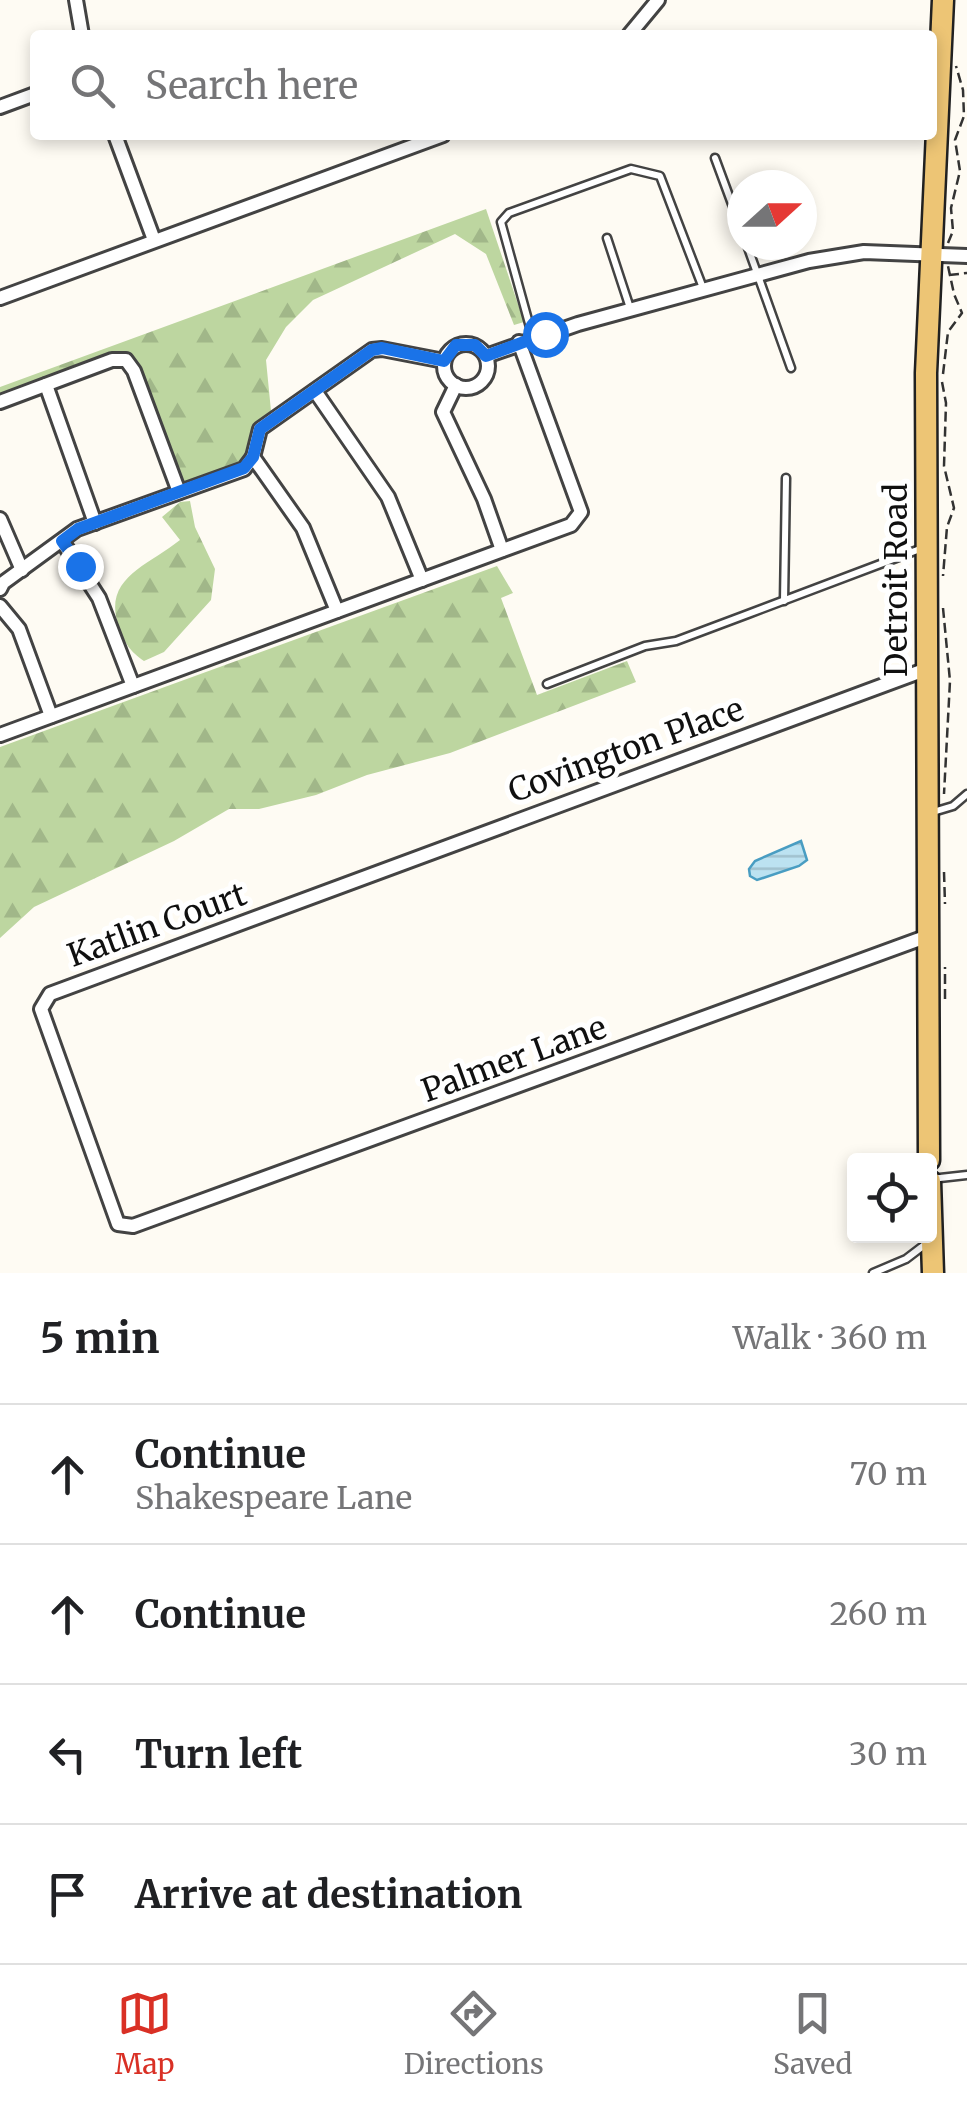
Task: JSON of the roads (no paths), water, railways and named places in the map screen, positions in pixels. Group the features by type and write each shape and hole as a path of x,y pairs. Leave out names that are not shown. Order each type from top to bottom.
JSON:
{"main road":[{"name":"Detroit Road","path":"929,1153 928,936 935,812 926,669 926,373 940,255 942,0"},
{"path":"932,1243 933,1273"}],"street":[{"path":"76,0 81,30"},
{"path":"633,30 658,0"},
{"path":"0,106 30,96"},
{"path":"117,140 154,240"},
{"path":"0,298 429,140"},
{"path":"486,356 519,342 630,309 809,260 864,252 967,256"},
{"path":"0,735 571,525 580,512 519,342"},
{"path":"475,345 486,356 488,371 468,388 456,385 446,375 444,361 452,348 475,345"},
{"path":"0,589 78,529 244,468 253,457 260,429 372,350 382,348 444,361"},
{"path":"0,402 112,360 126,360 134,371 179,492"},
{"path":"46,385 94,523"},
{"path":"456,385 443,412 484,499 502,550"},
{"path":"314,391 388,496 422,580"},
{"path":"253,457 303,528 338,611"},
{"path":"0,519 22,570"},
{"path":"62,541 100,598 133,686"},
{"path":"0,606 19,629 51,716"},
{"name":"Covington Place","path":"346,884 926,669"},
{"name":"Katlin Court","path":"118,1224 42,1015 45,998 346,884"},
{"name":"Palmer Lane","path":"118,1224 142,1223 928,936"}],"lane":[{"path":"715,158 727,190"},
{"path":"533,338 501,222 509,212 631,170 660,176 704,289"},
{"path":"607,238 630,309"},
{"path":"752,260 790,368"},
{"path":"784,601 786,478"},
{"path":"547,684 645,646 676,641 926,546"},
{"path":"935,812 967,794"},
{"path":"937,1179 967,1175"},
{"path":"873,1273 906,1259 928,1243"}],"water":[{"path":"801,841 807,860 799,866 757,880 750,876 749,869 755,861"}]}
